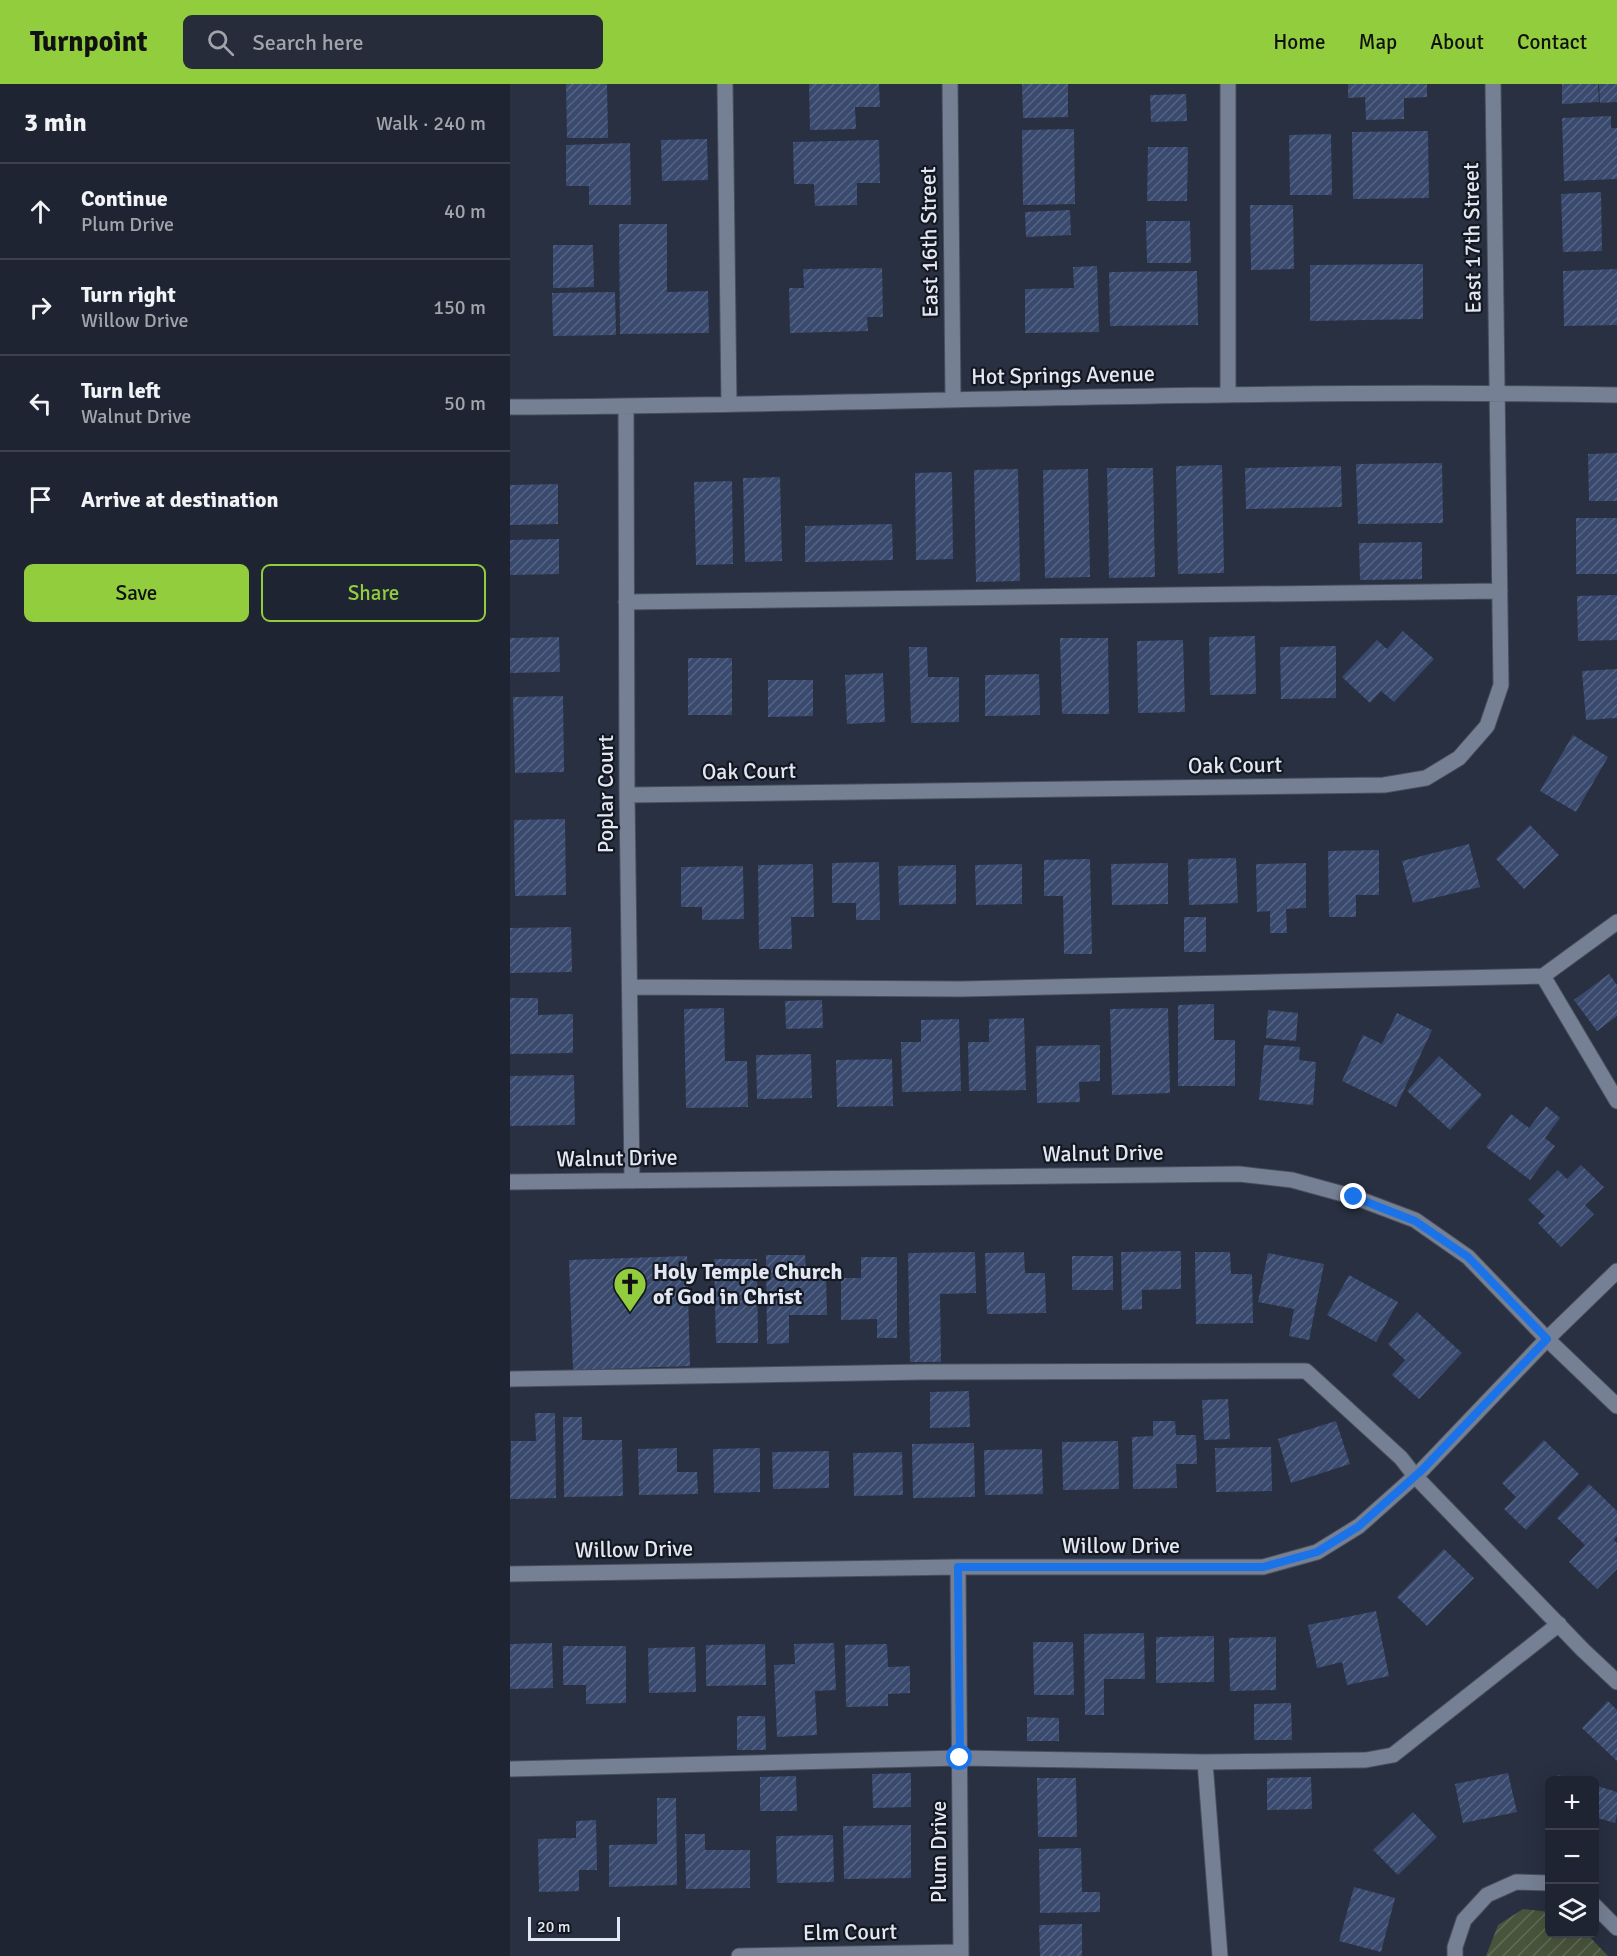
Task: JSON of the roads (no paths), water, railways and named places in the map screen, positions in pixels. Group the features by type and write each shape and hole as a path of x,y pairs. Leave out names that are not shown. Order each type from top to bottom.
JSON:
{"street":[{"path":"725,84 729,404"},
{"name":"East 16th Street","path":"950,84 953,399"},
{"path":"1228,84 1228,395"},
{"name":"East 17th Street","path":"1493,84 1497,392"},
{"name":"Hot Springs Avenue","path":"510,407 1228,395 1497,392 1617,394"},
{"name":"Oak Court","path":"627,795 1384,785 1426,778 1459,758 1487,726 1501,685 1497,392"},
{"name":"Poplar Court","path":"626,406 627,795 632,1181"},
{"path":"626,602 1500,591"},
{"path":"630,987 961,989 1543,976 1617,922"},
{"path":"1543,976 1617,1101"},
{"name":"Walnut Drive","path":"510,1182 1239,1174 1292,1180 1354,1197 1415,1221 1468,1257 1547,1339 1617,1406"},
{"name":"Willow Drive","path":"510,1574 958,1567 1263,1567 1317,1552 1359,1526 1415,1476 1547,1339 1617,1271"},
{"path":"510,1379 922,1372 1306,1371 1401,1458 1415,1476 1617,1682"},
{"name":"Plum Drive","path":"958,1567 961,1954"},
{"path":"510,1769 960,1758 1205,1762 1366,1760 1393,1755 1558,1624"},
{"path":"1205,1762 1220,1956"},
{"path":"1455,1956 1455,1947 1464,1920 1487,1895 1516,1882 1545,1883"},
{"path":"1599,1910 1617,1928"},
{"name":"Elm Court","path":"739,1956 961,1954"}],"place":[{"name":"Holy Temple Church of God in Christ","path":"630,1313"}]}
